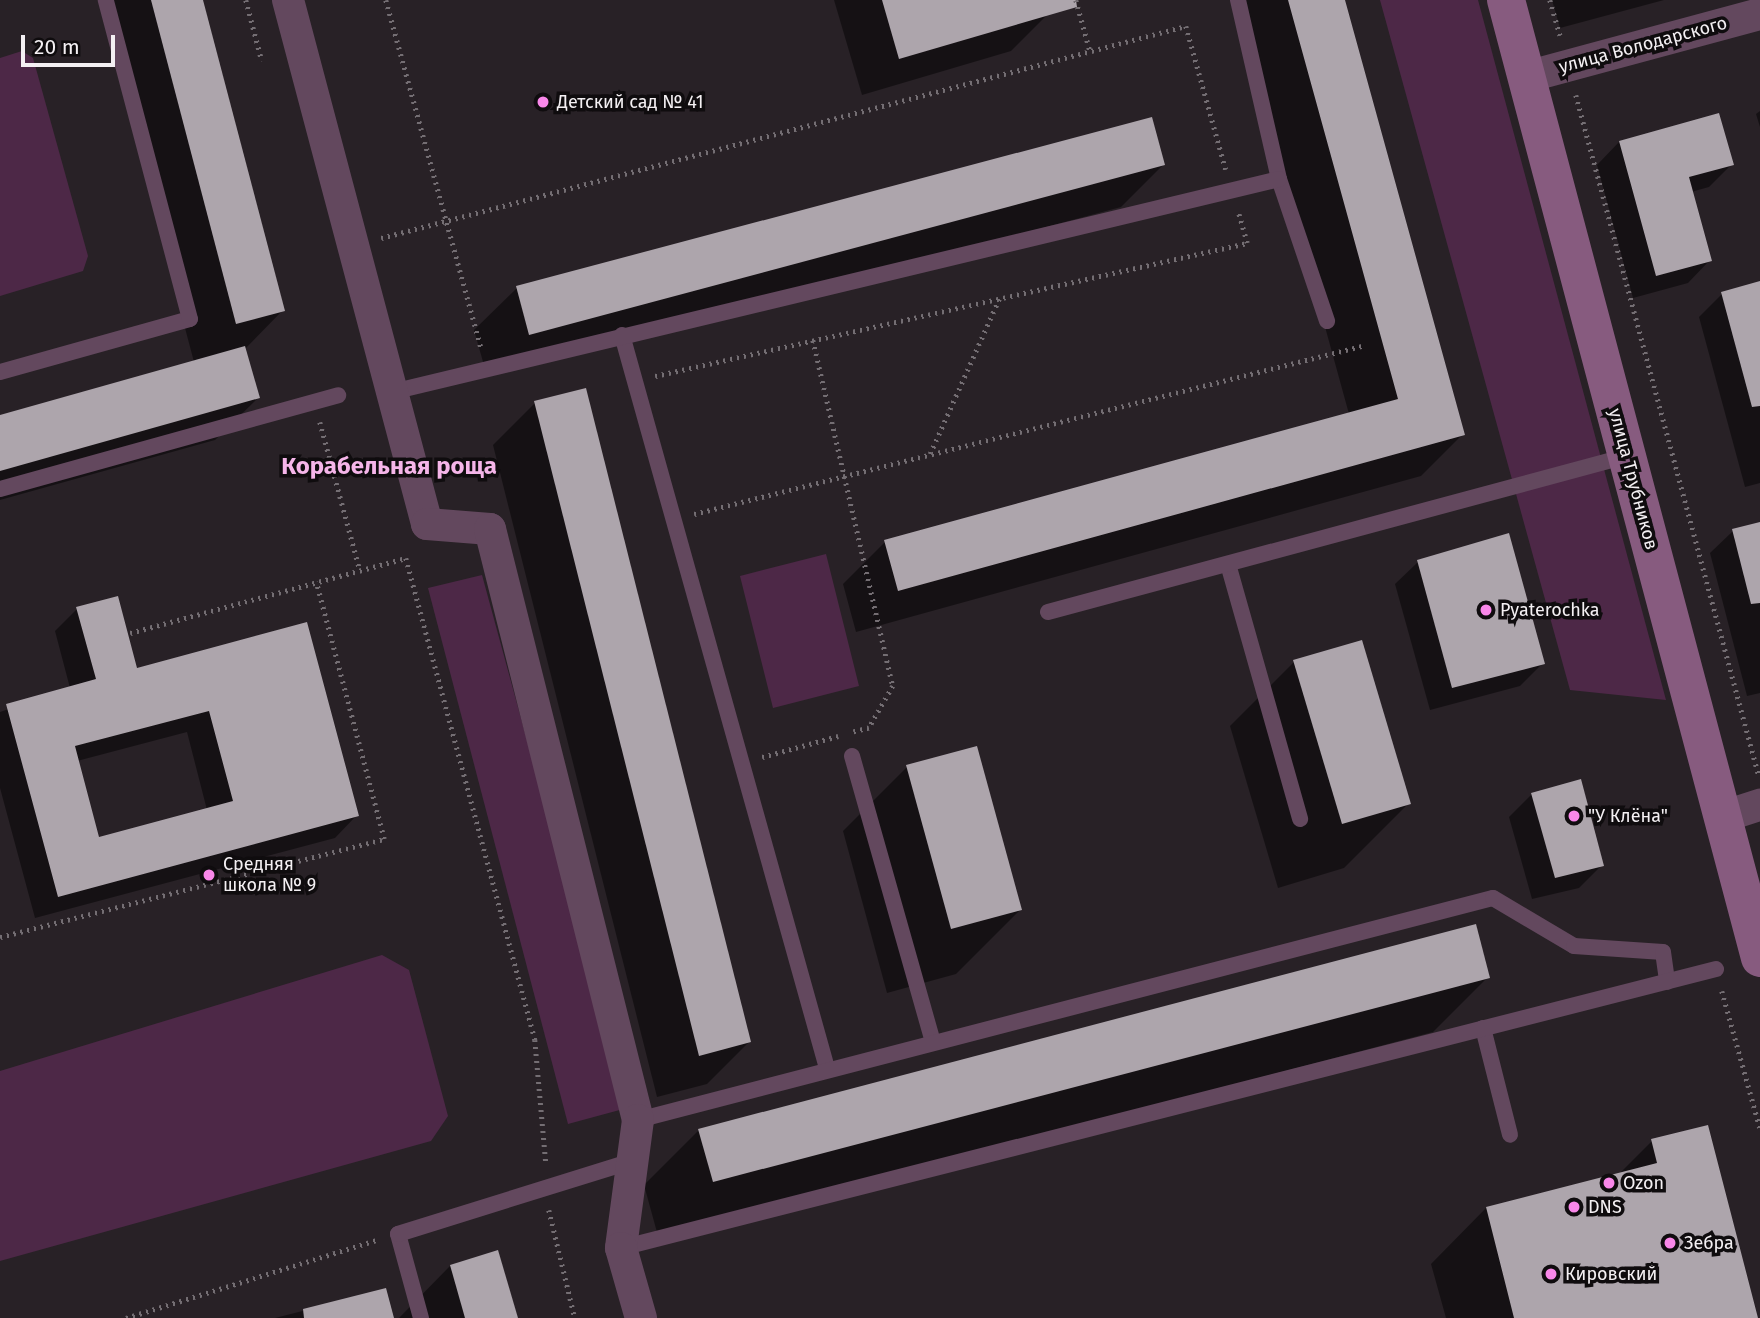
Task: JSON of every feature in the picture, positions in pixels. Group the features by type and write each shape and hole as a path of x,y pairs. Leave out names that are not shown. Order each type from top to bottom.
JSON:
{"street":[{"path":"288,0 427,524 490,529 638,1120 635,1160 621,1248 641,1318"},
{"name":"улица Трубников","path":"1506,0 1760,958"},
{"name":"улица Володарского","path":"1526,77 1760,14"},
{"path":"1722,817 1760,805"}],"lane":[{"path":"0,372 190,319 106,0"},
{"path":"1238,0 1279,179 1327,321"},
{"path":"392,392 1279,179"},
{"path":"622,335 827,1068"},
{"path":"0,489 338,395"},
{"path":"1048,612 1627,456"},
{"path":"1228,564 1300,819"},
{"path":"852,756 932,1039"},
{"path":"638,1120 932,1039 1493,898 1574,946 1663,952 1667,982"},
{"path":"621,1248 1716,969"},
{"path":"1483,1028 1510,1135"},
{"path":"421,1318 398,1234 635,1160"}],"path":[{"path":"246,0 262,61"},
{"path":"386,0 449,221 486,368"},
{"path":"1076,0 1090,51"},
{"path":"1550,0 1760,780"},
{"path":"353,245 1186,26 1247,243 634,380"},
{"path":"930,454 999,299"},
{"path":"741,763 869,728 892,686 848,475 813,340"},
{"path":"673,520 1362,346"},
{"path":"315,401 360,570"},
{"path":"131,633 406,558 535,1040 550,1234 575,1318"},
{"path":"0,937 384,839 316,582"},
{"path":"1716,969 1760,1128"},
{"path":"126,1318 398,1234"}],"shaded area":[{"path":"1380,0 1478,0 1666,700 1570,690"},
{"path":"22,51 33,58 88,256 83,271 0,296 0,58"},
{"path":"826,554 859,686 773,708 740,576"},
{"path":"482,575 627,1108 568,1124 428,588"},
{"path":"382,955 409,970 448,1116 431,1141 0,1261 0,1071"}],"building":[{"path":"151,0 203,0 285,311 236,324"},
{"path":"882,0 1076,0 1077,7 899,59"},
{"path":"1288,0 1345,0 1465,435 898,591 884,540 1398,399"},
{"path":"1719,113 1734,165 1689,177 1712,261 1656,276 1619,141"},
{"path":"1152,117 1165,165 529,335 516,286"},
{"path":"1760,281 1760,406 1752,407 1721,292"},
{"path":"245,346 260,398 0,471 0,415"},
{"path":"586,388 751,1042 699,1056 534,401"},
{"path":"1760,522 1760,603 1751,604 1732,529"},
{"path":"1509,533 1545,664 1452,688 1417,560"},
{"path":"118,596 137,668 307,622 359,816 58,897 6,704 96,679 76,607","holes":["209,711 233,801 99,837 75,746"]},
{"path":"1362,640 1411,804 1342,824 1293,660"},
{"path":"977,746 1022,910 951,929 906,765"},
{"path":"1581,779 1604,866 1555,878 1531,793"},
{"path":"1476,924 1490,978 713,1182 698,1129"},
{"path":"1708,1125 1758,1318 1514,1318 1486,1207 1657,1163 1651,1139"},
{"path":"498,1250 518,1318 465,1318 450,1265"},
{"path":"386,1288 394,1318 304,1318 303,1309"}],"place":[{"name":"Детский сад № 41","path":"543,102"},
{"name":"Pyaterochka","path":"1486,610"},
{"name":"\"У Клёна\"","path":"1574,816"},
{"name":"Средняя школа № 9","path":"209,875"},
{"name":"Ozon","path":"1609,1183"},
{"name":"DNS","path":"1574,1207"},
{"name":"Зебра","path":"1670,1243"},
{"name":"Кировский","path":"1551,1274"}],"district":[{"name":"Корабельная роща","path":"389,467"}]}
